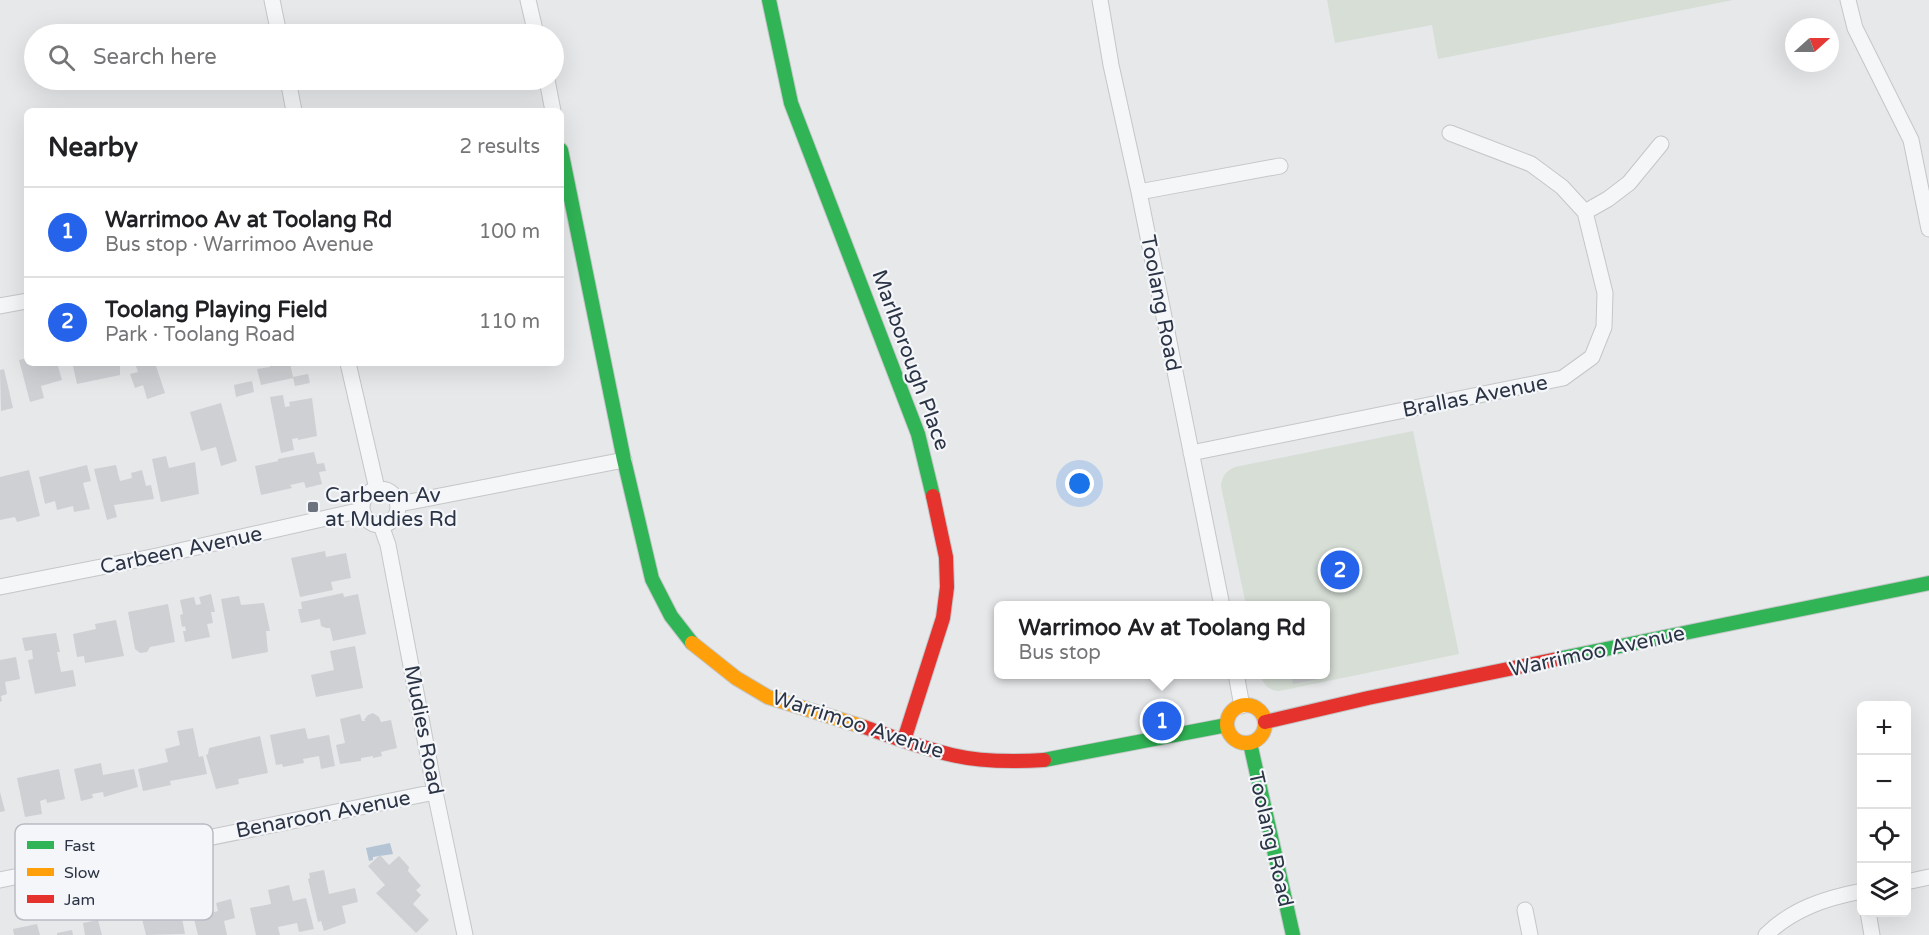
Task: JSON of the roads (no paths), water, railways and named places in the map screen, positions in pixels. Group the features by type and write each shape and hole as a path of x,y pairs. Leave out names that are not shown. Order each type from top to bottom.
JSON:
{"street":[{"path":"272,0 277,24"},
{"path":"528,0 534,24"},
{"name":"Marlborough Place","path":"769,0 791,103 918,434 946,557 947,586 943,618 904,740"},
{"name":"Toolang Road","path":"1100,0 1111,64 1221,601"},
{"path":"1848,0 1855,28 1911,140 1929,229"},
{"path":"290,90 293,108"},
{"path":"549,90 552,108"},
{"name":"Brallas Avenue","path":"1191,453 1563,378 1592,357 1604,327 1605,293 1585,212 1562,187 1531,164 1450,133"},
{"path":"1585,212 1608,199 1629,183 1661,144"},
{"name":"Warrimoo Avenue","path":"564,165 624,460 651,579 671,616 688,640 736,678 768,697 951,755 980,760 1014,762 1047,760 1227,725"},
{"path":"1139,192 1280,166"},
{"path":"0,306 24,302"},
{"path":"349,366 376,489"},
{"path":"399,504 624,460"},
{"path":"376,489 392,493 399,504 392,521 381,525 369,521 362,510 363,499 376,489"},
{"name":"Carbeen Avenue","path":"0,587 157,556 362,510"},
{"name":"Mudies Road","path":"381,525 388,545 465,935"},
{"name":"Warrimoo Avenue","path":"1265,722 1368,698 1929,583"},
{"path":"1237,679 1242,706"},
{"path":"1242,706 1257,708 1265,722 1264,731 1250,743 1237,741 1227,725 1230,714 1242,706"},
{"name":"Toolang Road","path":"1250,743 1293,935"},
{"name":"Benaroon Avenue","path":"213,837 435,792"},
{"name":"Benaroon Avenue","path":"0,880 15,877"},
{"path":"1911,881 1929,877"},
{"path":"1766,935 1772,928 1802,909 1823,900 1857,892"},
{"path":"1525,910 1530,935"},
{"path":"1869,917 1872,935"}],"water":[{"path":"390,843 393,854 373,857 373,860 369,861 366,848"}],"place":[{"name":"Carbeen Av at Mudies Rd","path":"313,507"},
{"name":"Toolang Playing Field","path":"1340,570"},
{"name":"Warrimoo Av at Toolang Rd","path":"1162,721"}]}
